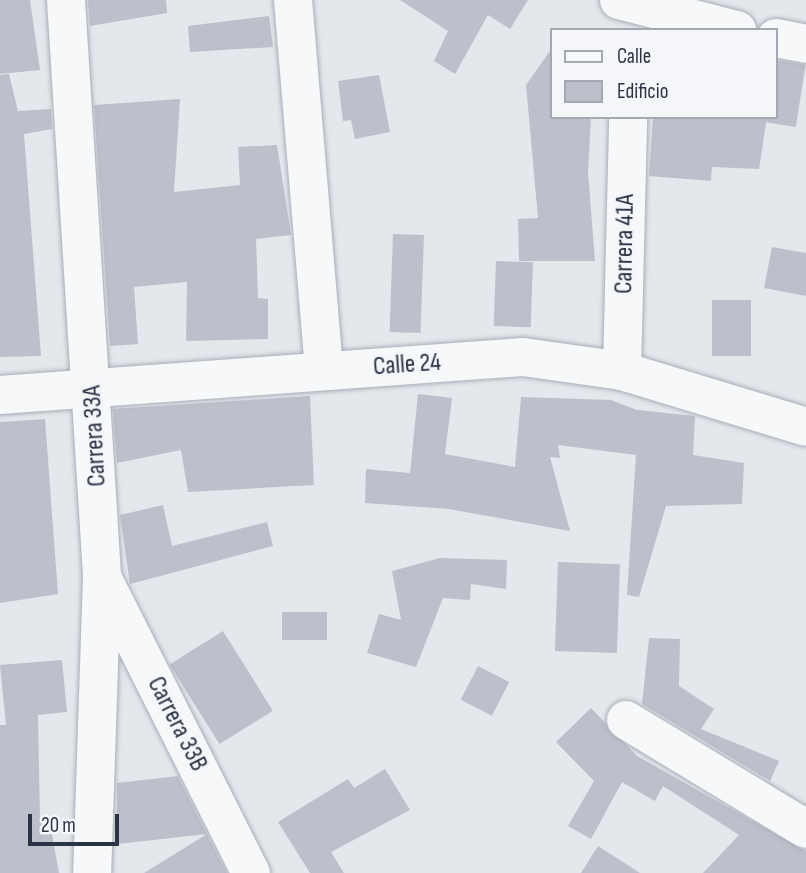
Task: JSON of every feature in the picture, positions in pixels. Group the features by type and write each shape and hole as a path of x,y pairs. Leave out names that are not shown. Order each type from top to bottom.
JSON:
{"street":[{"name":"Carrera 33A","path":"66,0 102,576 92,873"},
{"path":"293,0 324,371"},
{"path":"626,12 725,28"},
{"path":"778,38 806,44"},
{"name":"Carrera 41A","path":"622,371 628,119"},
{"name":"Calle 24","path":"0,395 523,357 622,371 806,427"},
{"name":"Carrera 33B","path":"102,576 251,873"},
{"path":"626,720 806,829"}],"building":[{"path":"0,0 30,0 40,70 0,74"},
{"path":"88,0 166,0 167,13 90,26"},
{"path":"400,0 528,0 510,29 488,15 455,74 434,61 448,31"},
{"path":"269,16 273,47 190,52 188,26"},
{"path":"550,51 550,119 591,119 588,172 595,261 519,261 518,219 538,218 526,85"},
{"path":"778,60 806,65 796,127 766,122 767,119 778,119"},
{"path":"9,74 18,111 51,109 52,129 24,134 41,356 0,357 0,75"},
{"path":"379,75 390,132 355,139 351,120 343,121 338,81"},
{"path":"180,99 174,192 240,185 238,147 277,145 291,235 256,239 258,298 268,299 268,339 186,341 187,282 134,287 138,344 110,346 94,105"},
{"path":"653,119 767,119 759,169 712,167 711,181 649,176"},
{"path":"393,234 424,235 421,333 390,332"},
{"path":"772,247 806,253 806,296 764,288"},
{"path":"496,261 533,262 531,327 494,326"},
{"path":"712,300 751,300 751,356 712,356"},
{"path":"418,394 452,398 445,454 515,467 521,397 611,400 637,410 695,416 693,455 744,463 742,504 666,506 639,597 627,595 636,455 558,445 560,458 550,457 570,531 449,509 365,503 366,469 410,473"},
{"path":"310,396 314,485 188,492 181,450 117,463 113,409"},
{"path":"45,419 58,594 0,603 0,422"},
{"path":"163,505 172,546 267,522 273,546 130,584 120,515"},
{"path":"440,558 507,560 506,589 471,584 470,600 443,598 416,667 367,653 379,614 401,620 392,571"},
{"path":"558,562 620,564 617,653 555,651"},
{"path":"282,612 327,612 327,640 282,640"},
{"path":"223,631 273,711 219,744 170,664"},
{"path":"649,638 680,639 679,686 714,709 701,729 779,761 770,781 642,704"},
{"path":"62,660 67,712 38,715 40,819 49,818 59,873 0,873 0,725 6,725 0,665"},
{"path":"478,666 509,682 492,716 461,700"},
{"path":"591,708 637,756 806,851 806,873 703,873 739,835 663,786 655,801 622,782 591,839 568,826 594,781 556,742"},
{"path":"385,769 410,810 331,852 344,873 310,873 278,822 348,779 354,788"},
{"path":"178,776 207,834 117,844 117,783"},
{"path":"207,834 227,873 144,873"},
{"path":"598,846 640,873 581,873"}]}
